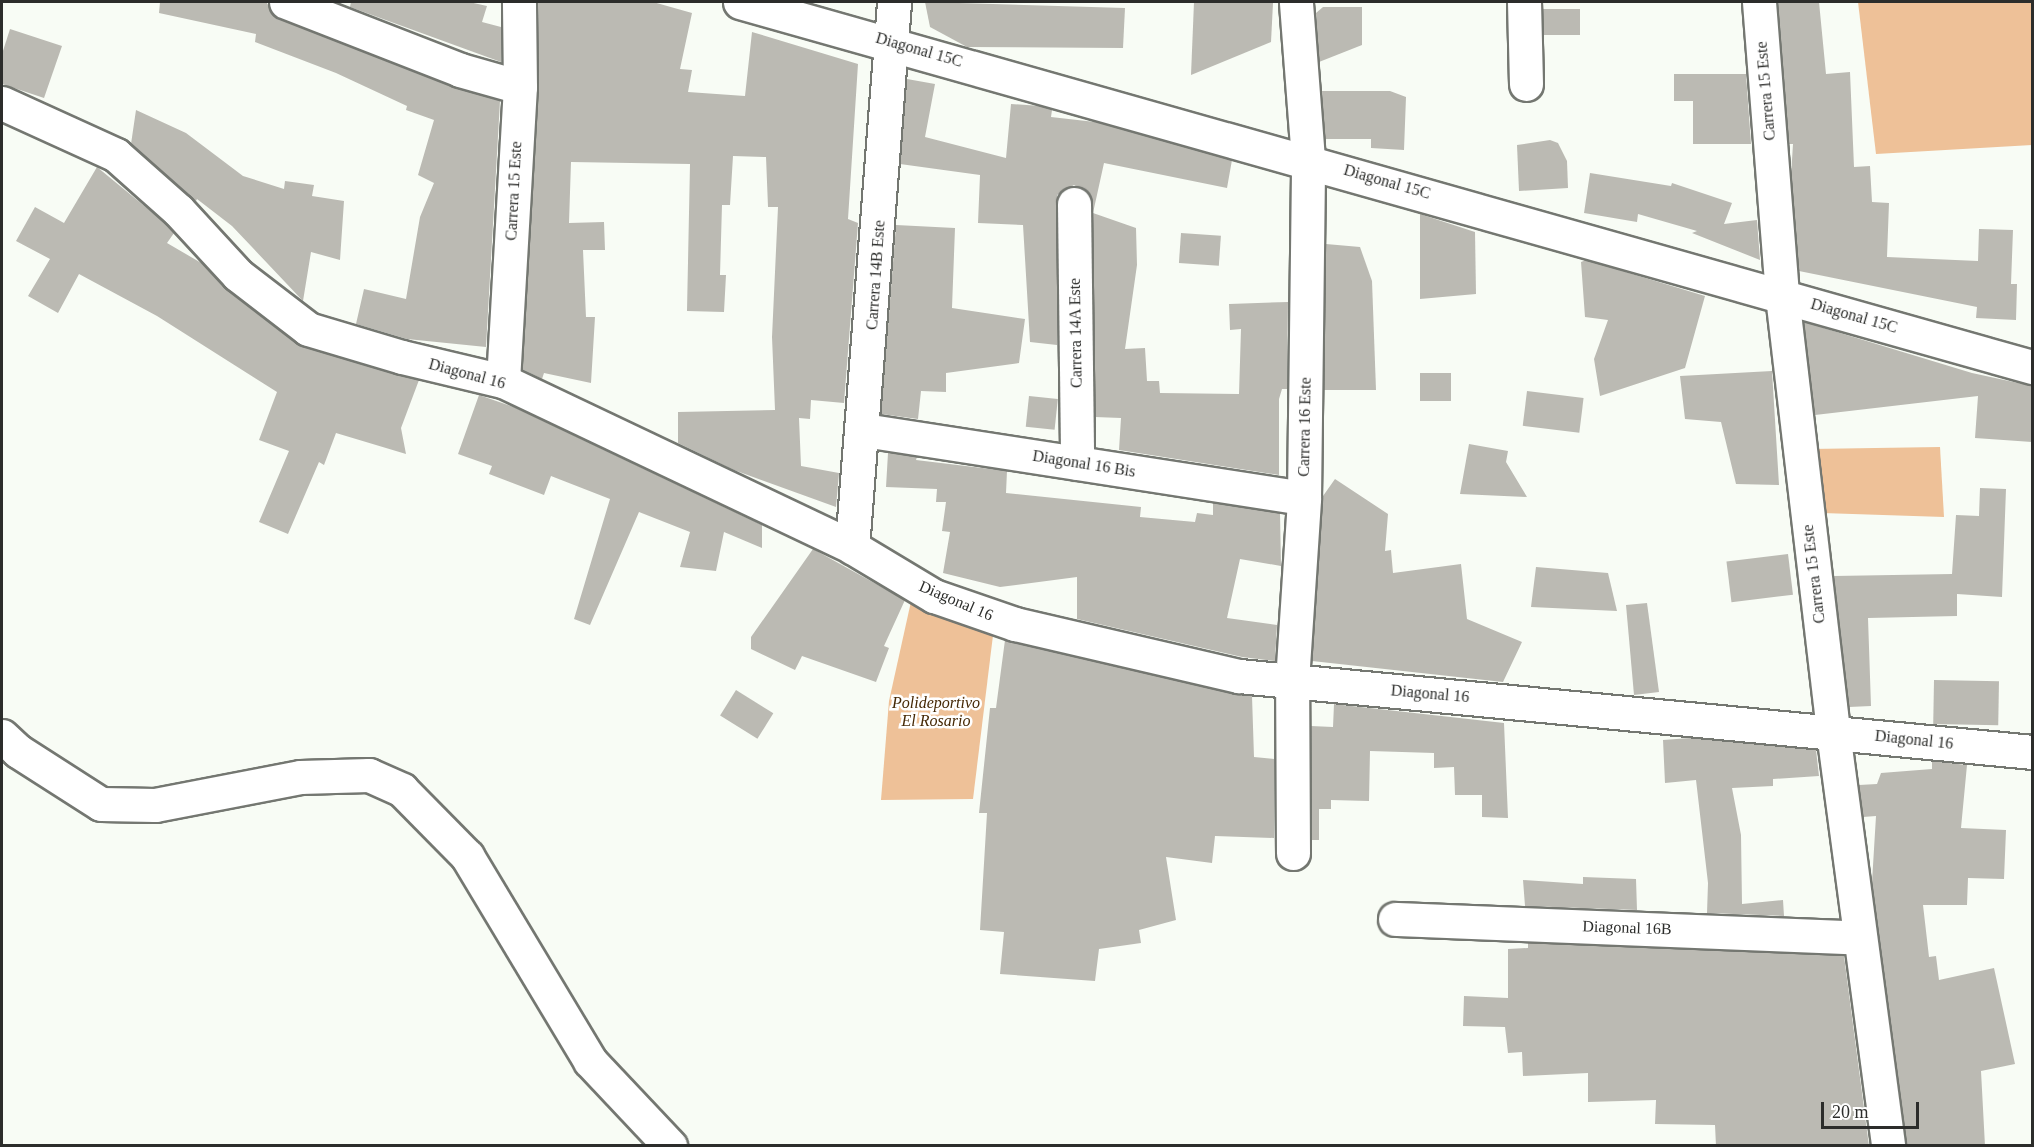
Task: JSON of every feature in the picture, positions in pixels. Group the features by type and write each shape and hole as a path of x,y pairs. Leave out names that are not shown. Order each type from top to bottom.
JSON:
{"street":[{"path":"286,2 460,70 520,87"},
{"name":"Carrera 15 Este","path":"503,381 520,87 519,2"},
{"name":"Diagonal 15C","path":"740,2 1308,159 2032,367"},
{"name":"Carrera 14B Este","path":"852,547 864,430 893,43 894,2"},
{"name":"Carrera 16 Este","path":"1293,852 1292,681 1304,498 1308,159 1296,2"},
{"path":"1524,2 1526,84"},
{"name":"Carrera 15 Este","path":"1759,2 1782,296 1833,732 1888,1146"},
{"name":"Diagonal 16","path":"2,104 116,155 178,210 238,275 308,329 402,357 503,381 852,547 934,596 1015,624 1239,676 2032,752"},
{"name":"Carrera 14A Este","path":"1074,204 1077,462"},
{"name":"Diagonal 16 Bis","path":"864,430 1304,498"},
{"path":"2,736 18,751 101,804 155,805 300,777 369,775 402,790 467,856 590,1061 670,1146"},
{"name":"Diagonal 16B","path":"1395,919 1859,938"}],"green space":[{"path":"1858,2 2032,2 2032,145 1876,154"},
{"path":"1940,447 1944,517 1822,513 1810,449"},
{"name":"Polideportivo El Rosario","path":"912,597 994,627 973,799 881,800 889,701"}],"building":[{"path":"160,2 266,2 279,19 453,87 500,101 486,347 407,339 356,324 364,289 406,299 420,217 434,183 418,175 434,120 406,110 407,106 336,73 255,42 256,34 159,13"},
{"path":"351,2 469,2 487,6 482,22 501,27 501,62 350,7"},
{"path":"538,2 653,2 692,13 680,69 692,70 688,92 745,96 752,32 858,64 848,219 858,223 844,403 811,400 810,419 799,418 801,466 839,473 836,507 734,470 678,443 678,412 775,410 772,337 778,207 768,207 766,157 733,156 730,205 722,205 720,275 726,275 724,312 687,311 690,164 571,162 569,223 604,222 605,250 583,250 586,317 595,317 591,383 544,373 542,379 522,369 539,88"},
{"path":"925,2 1125,8 1123,48 967,47 930,27"},
{"path":"1194,2 1273,3 1271,42 1191,75"},
{"path":"1778,2 1819,2 1826,74 1850,72 1854,167 1870,166 1872,202 1889,203 1887,257 1978,261 1979,229 2013,230 2011,284 2017,284 2016,320 1976,318 1977,307 1799,271 1791,176 1793,144 1789,144"},
{"path":"1323,7 1362,7 1362,45 1319,62 1316,13"},
{"path":"1543,9 1580,9 1580,35 1543,35"},
{"path":"10,29 62,46 44,98 2,84 2,54"},
{"path":"1674,74 1746,74 1751,144 1693,144 1693,101 1674,101"},
{"path":"907,79 935,84 925,137 1006,158 1011,104 1041,106 1052,110 1051,117 1095,122 1232,160 1227,188 1104,163 1093,213 1136,228 1137,265 1125,349 1145,348 1147,381 1159,381 1160,393 1239,394 1241,329 1230,330 1229,304 1288,302 1287,389 1282,389 1279,399 1279,475 1119,450 1121,418 1095,417 1090,195 1074,185 1057,195 1057,345 1030,342 1023,225 978,223 980,175 900,164"},
{"path":"1322,91 1390,91 1406,97 1404,150 1371,148 1371,139 1325,139"},
{"path":"136,110 186,133 243,176 284,189 285,181 314,185 312,196 344,201 340,260 311,252 303,301 232,226 197,199 196,201 131,144"},
{"path":"1550,140 1558,143 1567,161 1568,188 1519,191 1517,145"},
{"path":"97,167 165,223 174,233 167,243 203,264 227,290 297,344 419,380 401,428 406,454 336,433 324,465 319,462 288,534 259,522 289,451 259,440 277,392 157,316 79,274 58,313 28,296 50,259 16,241 35,207 64,223"},
{"path":"1590,173 1671,186 1672,183 1732,203 1724,224 1757,220 1760,260 1692,233 1697,231 1638,214 1637,222 1584,213"},
{"path":"1420,214 1475,232 1476,294 1420,299"},
{"path":"896,225 955,228 952,308 1025,319 1019,363 946,373 946,392 921,391 918,419 881,414"},
{"path":"1181,233 1221,236 1219,266 1179,263"},
{"path":"1326,244 1360,247 1372,281 1376,390 1324,390"},
{"path":"1586,260 1705,296 1685,368 1600,396 1594,359 1608,320 1585,317 1581,262"},
{"path":"1804,322 1972,373 2032,386 2032,442 1975,438 1978,396 1815,415"},
{"path":"1772,371 1779,485 1736,484 1721,422 1685,419 1680,376"},
{"path":"1420,373 1451,373 1451,401 1420,401"},
{"path":"1527,391 1584,398 1579,433 1523,426"},
{"path":"479,395 514,407 762,525 762,548 724,532 716,571 680,567 690,532 639,512 590,625 574,619 610,499 551,476 544,495 489,474 492,466 458,454"},
{"path":"1029,396 1058,399 1055,430 1026,427"},
{"path":"1469,444 1508,451 1506,462 1527,497 1460,494"},
{"path":"888,453 917,457 916,460 1007,471 1006,493 1141,507 1140,517 1195,522 1197,513 1213,515 1213,503 1280,513 1281,566 1240,559 1227,618 1277,625 1275,661 1242,657 1077,619 1077,577 1000,587 943,573 950,532 942,531 946,502 936,502 937,489 886,487"},
{"path":"1335,479 1388,514 1385,551 1391,550 1393,573 1461,564 1467,619 1522,642 1503,682 1312,661 1323,496"},
{"path":"1980,488 2006,489 2002,597 1957,594 1957,616 1868,618 1871,706 1849,707 1834,576 1952,574 1956,515 1979,516"},
{"path":"813,549 905,600 884,646 889,648 876,682 802,656 795,670 751,649 751,637"},
{"path":"1788,554 1793,595 1731,602 1726,562"},
{"path":"1536,567 1608,573 1617,611 1531,607"},
{"path":"1647,603 1659,692 1634,695 1626,605"},
{"path":"1005,640 1252,696 1254,757 1274,759 1274,838 1215,836 1212,863 1166,857 1176,920 1139,930 1141,943 1099,949 1095,981 1000,974 1004,932 980,930 987,813 979,813 990,708 996,708"},
{"path":"1934,680 1999,681 1998,725 1933,724"},
{"path":"736,690 773,713 757,739 720,715"},
{"path":"1334,704 1504,723 1508,818 1482,817 1482,795 1455,795 1454,767 1434,768 1434,753 1370,751 1369,801 1331,800 1331,809 1319,809 1319,840 1312,840 1311,726 1333,727"},
{"path":"1690,738 1816,750 1819,776 1773,779 1773,786 1732,788 1741,835 1742,904 1783,900 1784,916 1707,913 1708,883 1696,780 1665,783 1663,740"},
{"path":"1932,761 1967,765 1961,828 2006,830 2004,879 1968,878 1967,905 1923,905 1929,957 1936,956 1939,980 1994,968 2015,1064 1981,1071 1985,1146 1906,1146 1872,882 1876,816 1863,817 1859,785 1877,784 1881,773 1932,769"},
{"path":"1583,877 1636,879 1637,910 1525,906 1523,880 1583,884"},
{"path":"1528,943 1844,956 1869,1146 1716,1146 1715,1125 1655,1124 1656,1100 1588,1102 1588,1073 1523,1076 1522,1052 1508,1053 1505,1027 1463,1026 1464,996 1508,998 1508,949 1528,948"}]}
